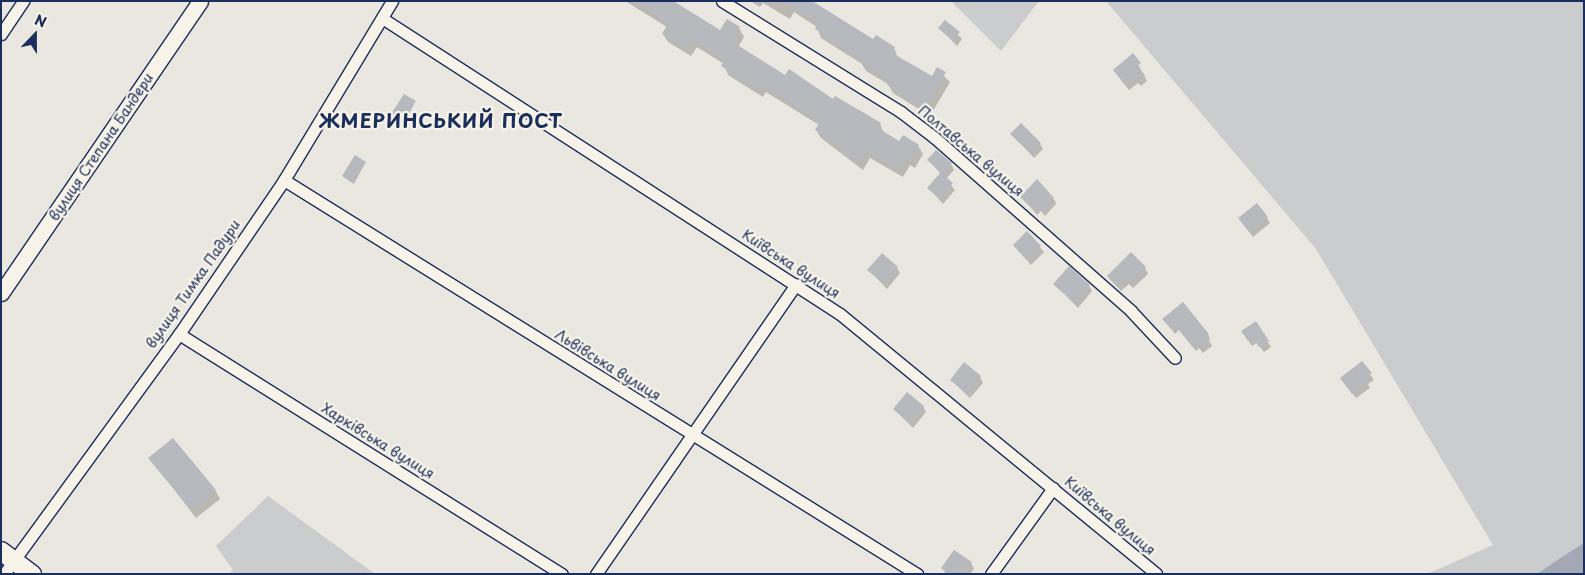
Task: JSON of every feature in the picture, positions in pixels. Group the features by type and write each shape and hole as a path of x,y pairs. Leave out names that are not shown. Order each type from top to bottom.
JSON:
{"main road":[{"path":"8,555 32,574"}],"street":[{"path":"1,34 23,1"},
{"name":"вулиця Степана Бандери","path":"1,293 200,1"},
{"name":"вулиця Тимка Падури","path":"4,574 8,555 179,334 284,180 392,1"},
{"name":"Полтавська вулиця","path":"722,1 901,112 935,138 1131,311 1175,358"},
{"name":"Київська вулиця","path":"382,18 840,314 1156,574"},
{"name":"Львівська вулиця","path":"284,180 917,574"},
{"path":"596,574 693,436 796,284"},
{"name":"Харківська вулиця","path":"179,334 562,574"},
{"path":"991,574 1053,488"}],"shaded area":[{"path":"951,1 1039,1 1001,51"},
{"path":"1106,1 1584,1 1584,574 1427,574 1493,545 1316,249"},
{"path":"268,496 375,574 229,574 233,570 216,546"},
{"path":"1584,543 1584,574 1537,574 1559,559"}],"building":[{"path":"634,1 673,1 720,30 727,19 740,27 731,41 785,75 789,69 833,99 835,96 866,114 881,123 878,128 899,141 903,135 919,145 910,160 905,157 898,170 865,150 858,162 842,153 845,148 815,130 820,121 761,84 758,90 721,66 725,60 692,39 686,48 662,34 668,23"},
{"path":"783,1 812,1 873,39 876,35 895,47 892,53 932,76 937,67 946,72 925,109 887,85 890,81 815,29 818,23"},
{"path":"945,20 960,32 953,41 938,28"},
{"path":"1133,53 1141,63 1137,66 1145,75 1137,82 1134,78 1125,85 1113,70"},
{"path":"404,94 416,101 401,125 389,117"},
{"path":"1021,123 1041,143 1030,153 1010,134"},
{"path":"936,150 952,163 942,174 953,183 940,199 927,188 941,172 927,160"},
{"path":"355,155 366,162 353,183 342,176"},
{"path":"1037,179 1054,198 1042,211 1037,206 1034,210 1020,197"},
{"path":"1257,203 1268,217 1249,232 1238,218"},
{"path":"1027,231 1041,246 1027,260 1013,245"},
{"path":"1131,252 1146,267 1129,283 1125,279 1117,287 1107,276"},
{"path":"882,253 898,267 884,284 867,270"},
{"path":"1069,266 1090,285 1074,303 1053,284"},
{"path":"1183,302 1208,333 1210,340 1199,348 1195,343 1192,346 1175,325 1171,329 1162,319"},
{"path":"1256,321 1269,341 1259,347 1253,338 1248,341 1241,331"},
{"path":"1362,361 1372,373 1365,378 1368,381 1352,394 1340,378"},
{"path":"964,362 981,376 966,393 950,380"},
{"path":"907,392 924,406 909,423 893,409"},
{"path":"173,438 216,490 191,510 148,458"},
{"path":"954,550 972,562 964,574 949,574 941,568"}],"district":[{"name":"ЖМЕРИНСЬКИЙ ПОСТ","path":"441,121"}]}
